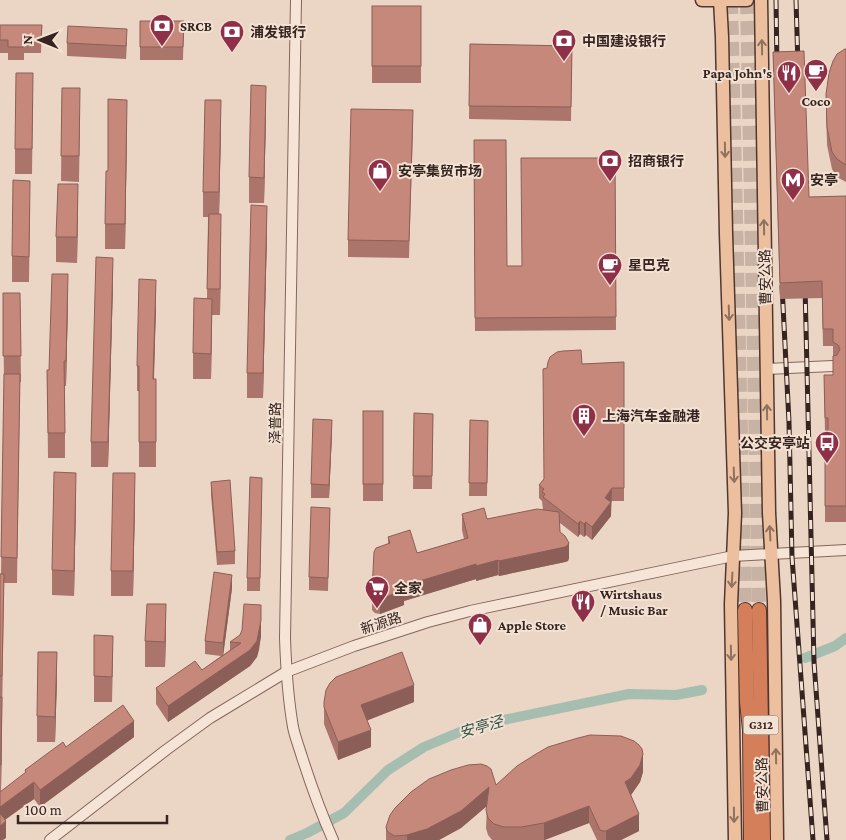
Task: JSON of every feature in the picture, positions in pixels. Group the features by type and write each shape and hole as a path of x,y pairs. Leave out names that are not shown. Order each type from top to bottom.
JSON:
{"highway":[{"name":"曹安公路","path":"751,840 750,730 747,702 752,610 762,840"}],"main road":[{"path":"702,0 747,0"},
{"path":"720,0 735,513 730,604 735,840"},
{"name":"曹安公路","path":"761,0 766,369 769,514 774,601 777,790"},
{"path":"777,790 777,840"},
{"path":"777,790 782,840"}],"street":[{"name":"泽普路","path":"296,0 285,628 286,672 294,729 307,774 333,840"},
{"path":"766,369 833,366"},
{"name":"新源路","path":"50,840 166,750 245,696 286,672 378,638 470,611 733,556 846,550"}],"building":[{"path":"372,6 421,6 421,66 372,66"},
{"path":"140,21 184,21 183,47 140,47"},
{"path":"0,25 42,25 41,40 24,40 24,47 8,47 8,40 0,40"},
{"path":"68,26 127,29 126,46 67,43"},
{"path":"470,44 572,46 571,107 469,106"},
{"path":"845,49 846,165 837,159 832,152 827,127 826,94 833,61 837,54"},
{"path":"804,51 809,197 846,196 846,506 825,506 825,454 828,454 828,418 825,418 824,375 833,375 833,356 837,355 840,349 833,342 833,329 823,329 822,281 780,283 773,52"},
{"path":"16,73 33,73 32,149 15,149"},
{"path":"251,85 266,86 264,178 249,177"},
{"path":"62,88 80,88 79,156 61,156"},
{"path":"108,99 127,100 125,224 105,224 106,171 108,171"},
{"path":"205,100 221,100 219,192 203,192"},
{"name":"安亭集贸市场","path":"351,109 413,110 409,241 348,240"},
{"path":"474,140 506,140 507,266 522,266 521,158 615,158 616,317 475,318"},
{"path":"13,180 30,181 29,257 12,256"},
{"path":"58,184 78,184 77,237 56,237"},
{"path":"251,205 267,206 263,373 247,373"},
{"path":"209,214 221,214 220,289 207,289"},
{"path":"96,257 113,258 108,442 91,442"},
{"path":"52,274 68,274 66,361 64,361 65,433 48,433 47,370 49,370"},
{"path":"139,279 156,280 153,379 156,379 156,442 139,442 139,366 137,366"},
{"path":"3,293 20,293 21,356 3,356"},
{"path":"194,298 212,299 211,354 193,353"},
{"name":"上海汽车金融港","path":"581,350 582,364 624,362 624,488 612,488 605,498 611,502 592,527 586,522 584,524 580,521 578,524 543,497 545,494 542,492 544,489 539,485 544,479 543,369 547,368 550,357 557,352"},
{"path":"4,374 20,374 17,558 1,557"},
{"path":"363,411 383,411 383,484 363,484"},
{"path":"414,413 433,414 432,476 413,476"},
{"path":"313,419 332,420 329,485 311,484"},
{"path":"470,420 488,421 487,483 469,483"},
{"path":"54,472 76,473 74,571 52,570"},
{"path":"113,473 135,473 133,571 111,571"},
{"path":"250,477 262,478 260,578 247,578"},
{"path":"230,480 235,551 217,552 211,482"},
{"path":"311,507 330,508 328,578 309,577"},
{"path":"484,508 487,519 537,509 559,512 560,532 569,543 565,547 476,566 476,564 403,586 404,590 380,599 372,595 374,552 376,548 390,543 388,537 410,530 417,553 468,538 462,514"},
{"path":"214,572 232,575 223,643 205,641"},
{"path":"0,574 4,574 2,676 0,676"},
{"path":"147,604 166,604 165,642 145,641"},
{"path":"244,604 261,605 261,620 257,641 250,650 168,706 156,688 195,661 202,670 241,643 230,642 240,635 242,630"},
{"path":"94,635 113,636 112,677 94,676"},
{"path":"38,652 57,652 55,717 37,716"},
{"path":"402,652 414,685 361,705 371,730 338,742 324,707 326,690 330,683 336,677"},
{"path":"0,697 2,697 1,765 0,765"},
{"path":"123,705 134,721 40,790 34,782 0,807 0,792 26,772 25,770 63,742 66,747"},
{"path":"590,735 621,736 639,745 643,754 640,765 631,778 625,782 639,814 606,831 600,830 589,806 544,823 521,827 504,827 494,824 488,818 486,810 489,787 461,811 427,829 407,835 395,836 387,831 386,827 390,815 395,808 411,792 429,779 468,765 481,764 491,769 496,785 517,766 548,747"},
{"path":"0,813 6,821 0,826"}],"waterway":[{"name":"安亭泾","path":"805,658 835,646 846,638"},
{"name":"安亭泾","path":"290,840 344,813 388,770 424,747 474,726 629,694 676,695 702,690"}],"tunnel":[{"path":"731,0 745,610"},
{"path":"747,0 759,610"}],"railway":[{"path":"776,0 777,66"},
{"path":"796,0 798,66"},
{"path":"782,286 789,422 792,557 813,840"},
{"path":"805,286 814,662 827,840"}],"place":[{"name":"SRCB","path":"162,47"},
{"name":"浦发银行","path":"232,53"},
{"name":"中国建设银行","path":"564,62"},
{"name":"Coco","path":"816,92"},
{"name":"Papa John's","path":"789,94"},
{"name":"招商银行","path":"610,182"},
{"name":"安亭集贸市场","path":"380,192"},
{"name":"安亭","path":"793,201"},
{"name":"星巴克","path":"610,286"},
{"name":"上海汽车金融港","path":"584,437"},
{"name":"公交安亭站","path":"827,464"},
{"name":"全家","path":"377,609"},
{"name":"Wirtshaus / Music Bar","path":"583,623"},
{"name":"Apple Store","path":"480,646"}]}
